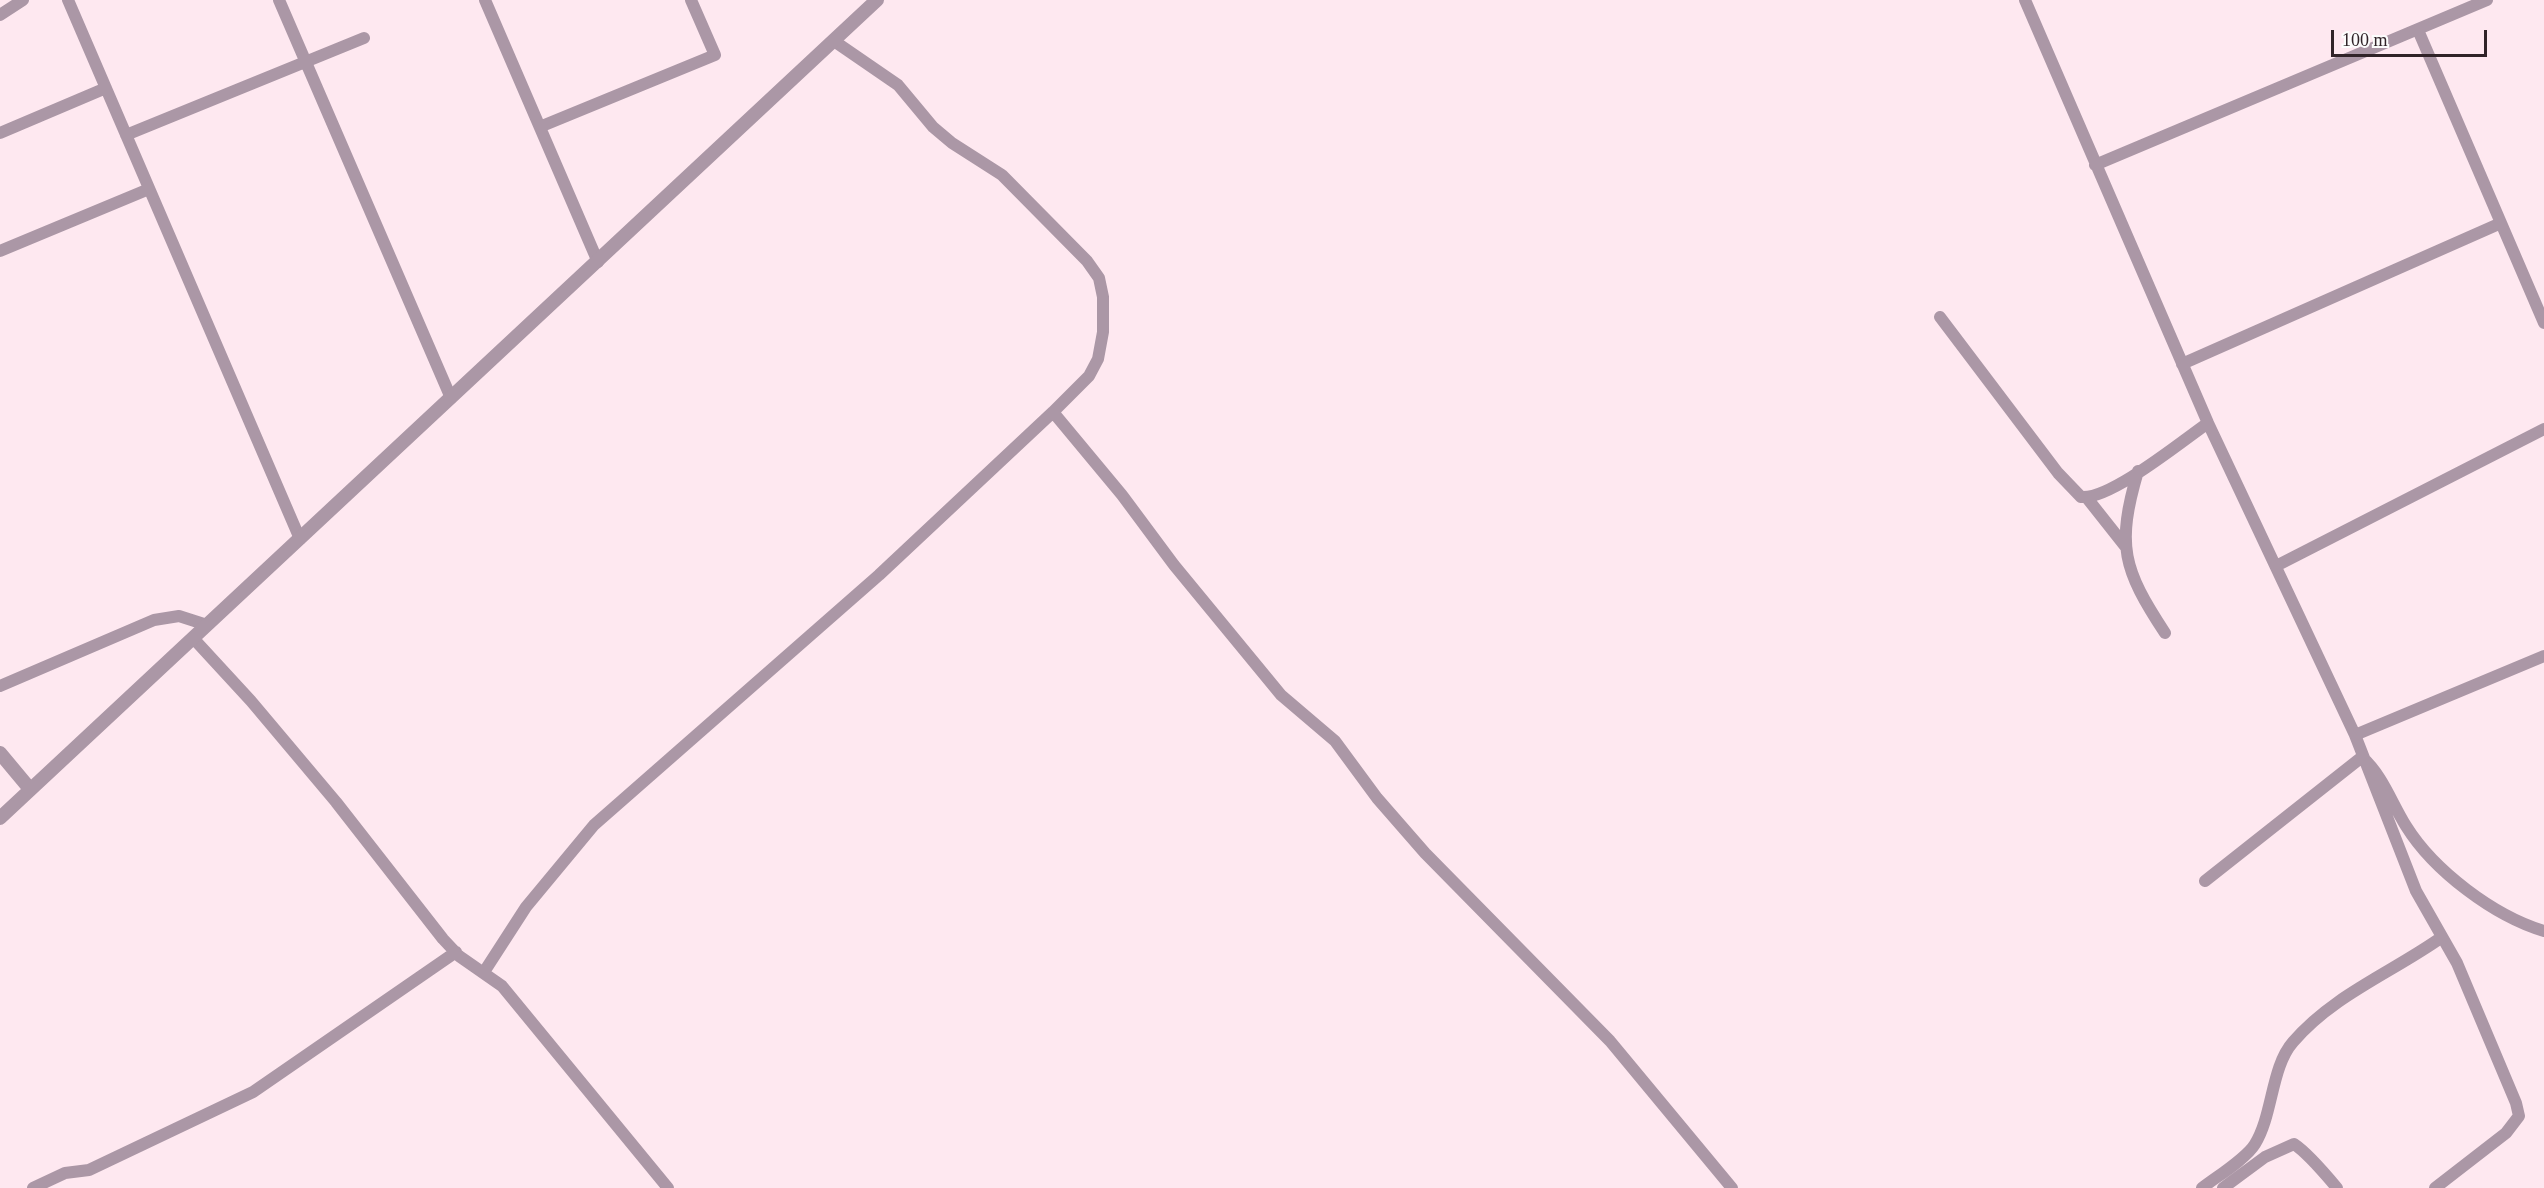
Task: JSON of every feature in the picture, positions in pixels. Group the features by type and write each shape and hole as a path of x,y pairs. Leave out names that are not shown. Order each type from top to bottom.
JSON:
{"street":[{"path":"0,15 23,0"},
{"path":"68,0 300,539"},
{"path":"279,0 452,398"},
{"path":"485,0 542,126 598,262"},
{"path":"542,126 715,55 691,0"},
{"path":"0,818 877,0"},
{"path":"2025,0 2208,423 2355,735 2361,757 2416,891 2442,937 2513,1093 2519,1116 2506,1133 2435,1188"},
{"path":"2095,165 2418,30 2479,1"},
{"path":"2418,30 2544,323"},
{"path":"126,135 364,38"},
{"path":"484,972 526,907 594,825 879,575 1053,412 1089,376 1098,359 1103,332 1103,297 1099,278 1070,241 1002,175 952,143 933,127 898,85 834,41"},
{"path":"0,133 106,88"},
{"path":"0,251 149,189"},
{"path":"2182,364 2501,223"},
{"path":"1940,317 2070,489 2078,496 2087,498 2100,495 2208,423"},
{"path":"1053,412 1281,695 1335,741 1377,798 1425,853 1610,1041 1732,1188"},
{"path":"2276,566 2544,429"},
{"path":"2138,471 2128,505 2125,546 2130,569 2141,595 2165,633"},
{"path":"2087,498 2125,546"},
{"path":"0,686 154,620 179,616 207,625"},
{"path":"193,638 251,701 336,802 456,952 502,986 668,1188"},
{"path":"2355,735 2544,656"},
{"path":"0,753 30,789"},
{"path":"2205,881 2361,757"},
{"path":"2361,757 2374,768 2413,835 2436,861 2507,917 2544,931"},
{"path":"2202,1188 2254,1147 2265,1125 2281,1067 2291,1043 2344,999 2442,937"},
{"path":"33,1188 65,1173 88,1170 253,1092 290,1069 456,952"},
{"path":"2223,1188 2265,1157 2294,1144 2303,1150 2310,1161 2337,1188"}]}
